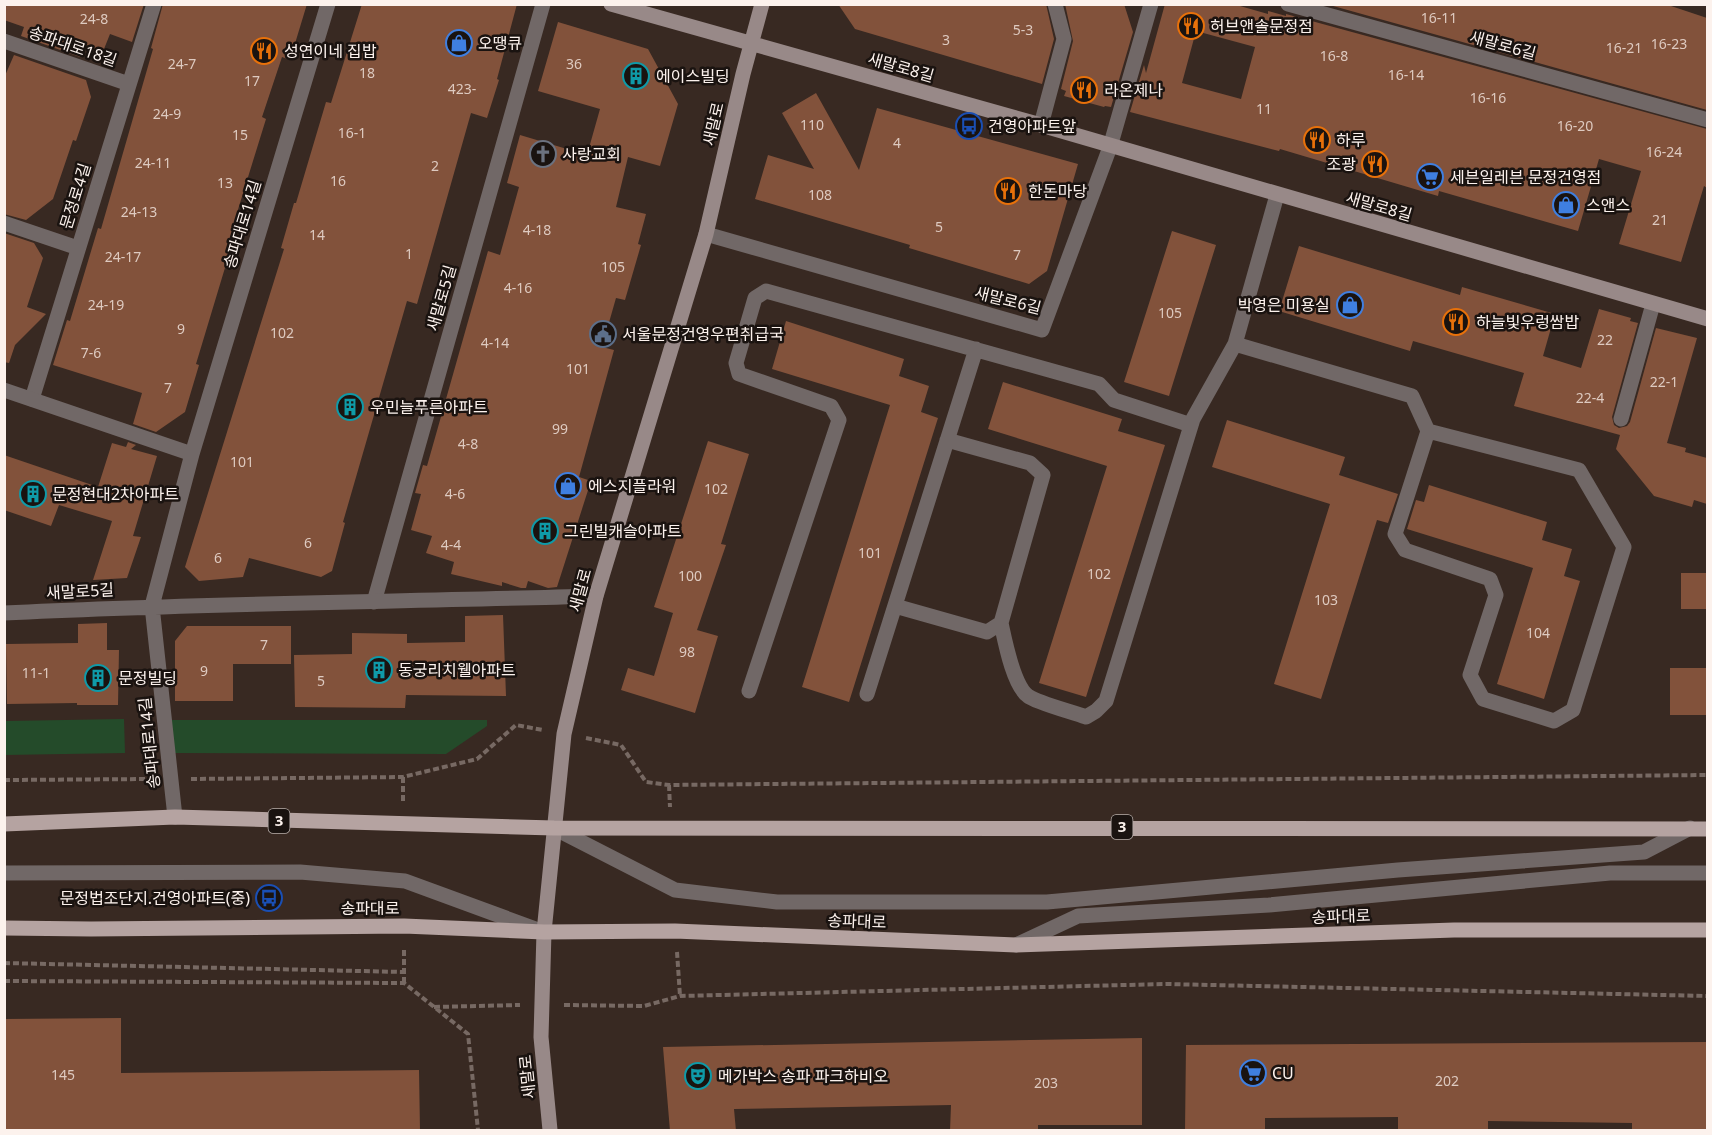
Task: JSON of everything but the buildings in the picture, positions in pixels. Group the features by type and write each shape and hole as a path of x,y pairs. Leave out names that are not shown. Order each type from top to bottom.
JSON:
{"main road":[{"name":"3","path":"4,824 175,817 554,828 1707,829"},
{"name":"송파대로","path":"4,928 404,926 544,932 675,931 1016,945 1454,930 1707,930"}],"street":[{"name":"문정로4길","path":"32,399 154,4"},
{"name":"송파대로14길","path":"175,817 152,606 192,454 328,4"},
{"name":"새말로5길","path":"374,602 543,4"},
{"path":"611,4 751,43"},
{"name":"새말로","path":"550,1131 541,1037 544,932 564,734 596,596 706,234 762,4"},
{"path":"1041,125 1065,39 1055,4"},
{"name":"새말로6길","path":"706,234 1042,330 1110,147 1151,4"},
{"name":"새말로6길","path":"1288,4 1707,120"},
{"name":"송파대로18길","path":"4,41 129,84"},
{"name":"새말로8길","path":"751,43 1707,319"},
{"path":"947,440 1030,463 1043,475 1001,623 1012,665 1020,686 1028,696 1086,717 1096,711 1106,700 1191,425 1235,344 1276,195"},
{"path":"4,223 78,248"},
{"path":"750,691 839,420 831,406 740,374 736,363 755,298 766,291 1099,384 1114,400 1191,425"},
{"path":"1621,419 1653,304"},
{"path":"1235,344 1412,396 1428,431 1395,534 1405,550 1490,579 1496,595 1470,675 1483,699 1554,721 1573,710 1624,547 1579,470 1428,431"},
{"path":"867,694 976,349"},
{"path":"4,390 192,454"},
{"name":"새말로5길","path":"4,613 152,606 596,596"},
{"path":"895,606 987,633 1001,623"},
{"path":"554,828 675,890 777,902 1047,902 1376,872 1644,852 1690,828"},
{"path":"4,873 300,872 405,880 544,932"},
{"path":"1016,945 1078,916 1269,905 1610,873 1707,873"}],"path":[{"path":"4,780 403,777 477,759 516,725"},
{"path":"621,745 646,782 669,785 1707,775"},
{"path":"4,963 404,972"},
{"path":"4,981 404,983 468,1034 478,1131"},
{"path":"644,1006 680,996 1166,984 1707,996"}],"green space":[{"path":"124,719 125,753 5,755 5,721"},
{"path":"171,720 487,720 487,726 446,754 172,753"}],"place":[{"name":"허브앤솔문정점","path":"1191,26"},
{"name":"오땡큐","path":"459,43"},
{"name":"성연이네 집밥","path":"264,51"},
{"name":"에이스빌딩","path":"636,76"},
{"name":"라온제나","path":"1084,90"},
{"name":"건영아파트앞","path":"969,126"},
{"name":"하루","path":"1317,140"},
{"name":"사랑교회","path":"543,154"},
{"name":"조광","path":"1375,164"},
{"name":"세븐일레븐 문정건영점","path":"1430,177"},
{"name":"한돈마당","path":"1008,191"},
{"name":"스앤스","path":"1566,205"},
{"name":"박영은 미용실","path":"1350,305"},
{"name":"하늘빛우렁쌈밥","path":"1456,322"},
{"name":"서울문정건영우편취급국","path":"603,334"},
{"name":"우민늘푸른아파트","path":"350,407"},
{"name":"에스지플라워","path":"568,486"},
{"name":"문정현대2차아파트","path":"33,494"},
{"name":"그린빌캐슬아파트","path":"545,531"},
{"name":"동궁리치웰아파트","path":"379,670"},
{"name":"문정빌딩","path":"98,678"},
{"name":"문정법조단지.건영아파트(중)","path":"269,898"},
{"name":"CU","path":"1253,1073"},
{"name":"메가박스 송파 파크하비오","path":"698,1076"}]}
